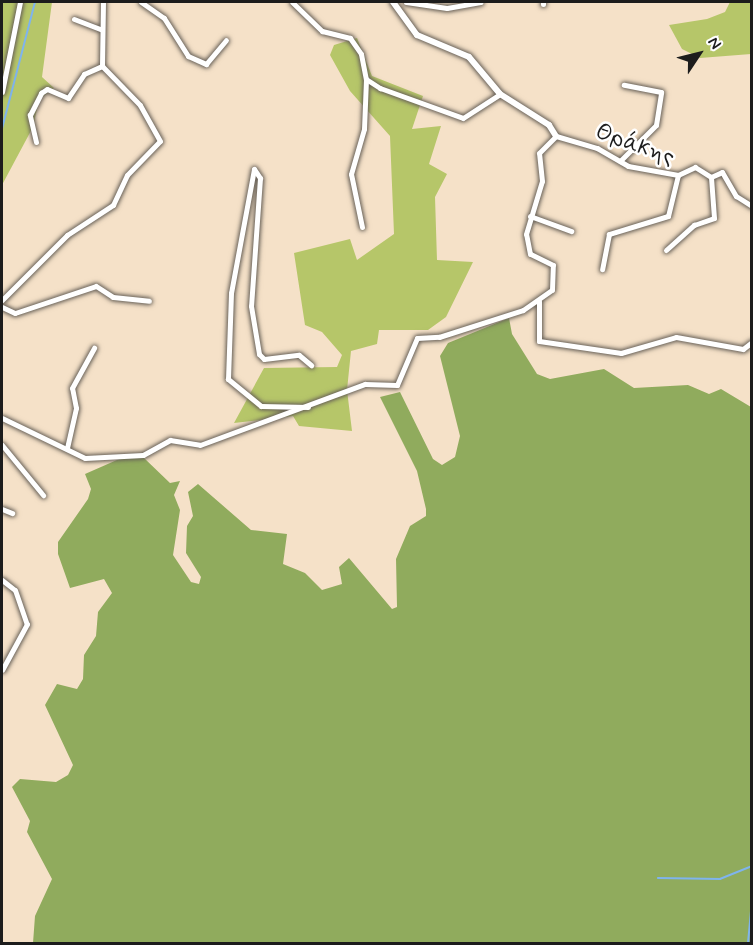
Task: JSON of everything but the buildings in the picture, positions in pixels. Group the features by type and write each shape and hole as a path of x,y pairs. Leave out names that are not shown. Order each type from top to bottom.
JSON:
{"street":[{"path":"2,92 20,2"},
{"path":"2,300 67,235 110,207 126,175 159,143 160,132 140,105 102,66 103,2"},
{"path":"141,2 164,18 188,56 206,64 226,40"},
{"path":"292,2 322,31 350,38 361,54 366,79 364,129 351,174 362,227"},
{"path":"2,418 85,458 123,452 143,455 170,440 200,446 309,407 365,384 398,384 417,338 440,337 539,301 552,290 554,268 528,252 530,216 542,181 539,153 556,136 549,125 500,94 469,57 417,35 393,2"},
{"path":"406,2 447,8 480,2"},
{"path":"74,19 102,30"},
{"path":"36,142 30,115 41,93 47,89 68,98 84,74 102,66"},
{"path":"366,79 458,118 473,116 500,94"},
{"path":"620,161 656,125 661,92 624,85"},
{"name":"Θράκης","path":"556,136 620,161 678,175 668,216 609,234 602,269"},
{"path":"678,175 695,167 711,177"},
{"path":"309,407 261,406 228,379 231,293 254,169 260,178 251,306 260,354 264,359 299,355 311,364"},
{"path":"711,177 722,172 736,196 752,206"},
{"path":"666,250 693,225 713,219 711,177"},
{"path":"530,216 571,231"},
{"path":"2,307 15,313 96,286 113,297 149,301"},
{"path":"539,301 538,341 621,353 676,337 743,349 752,342"},
{"path":"67,448 76,406 72,388 94,348"},
{"path":"2,445 43,495"},
{"path":"2,508 12,513"},
{"path":"2,580 15,590 27,624 2,670"}],"green space":[{"path":"2,2 52,2 42,77 54,88 39,100 33,127 2,185"},
{"path":"730,2 751,2 751,54 700,58 682,49 669,25 707,19 725,12"},
{"path":"357,38 372,76 423,96 412,129 441,126 429,164 447,174 435,197 437,260 473,262 446,317 428,330 379,330 377,344 351,351 347,390 352,431 299,426 293,416 234,423 264,368 337,367 342,355 322,332 305,325 294,253 350,239 357,260 394,234 390,136 350,91 330,55 334,45"},
{"path":"509,318 512,334 537,374 550,379 604,369 634,388 688,385 709,394 721,389 751,407 751,943 33,943 35,916 52,879 27,832 30,821 12,787 20,779 56,782 68,775 73,765 45,705 57,684 77,689 83,679 84,655 96,636 98,612 112,593 104,579 70,588 58,554 58,542 88,499 91,489 85,474 126,456 144,458 170,483 180,481 174,495 180,510 173,555 191,582 199,584 201,577 186,553 187,526 193,516 188,492 198,484 251,530 287,534 283,564 305,573 322,590 342,584 339,567 349,558 392,609 397,607 396,559 410,526 426,516 426,509 417,471 380,397 400,392 433,459 442,465 455,457 460,436 440,356 448,343"}],"waterway":[{"path":"2,129 35,2"},
{"path":"658,878 720,879 752,866"},
{"path":"748,943 752,901"}]}
